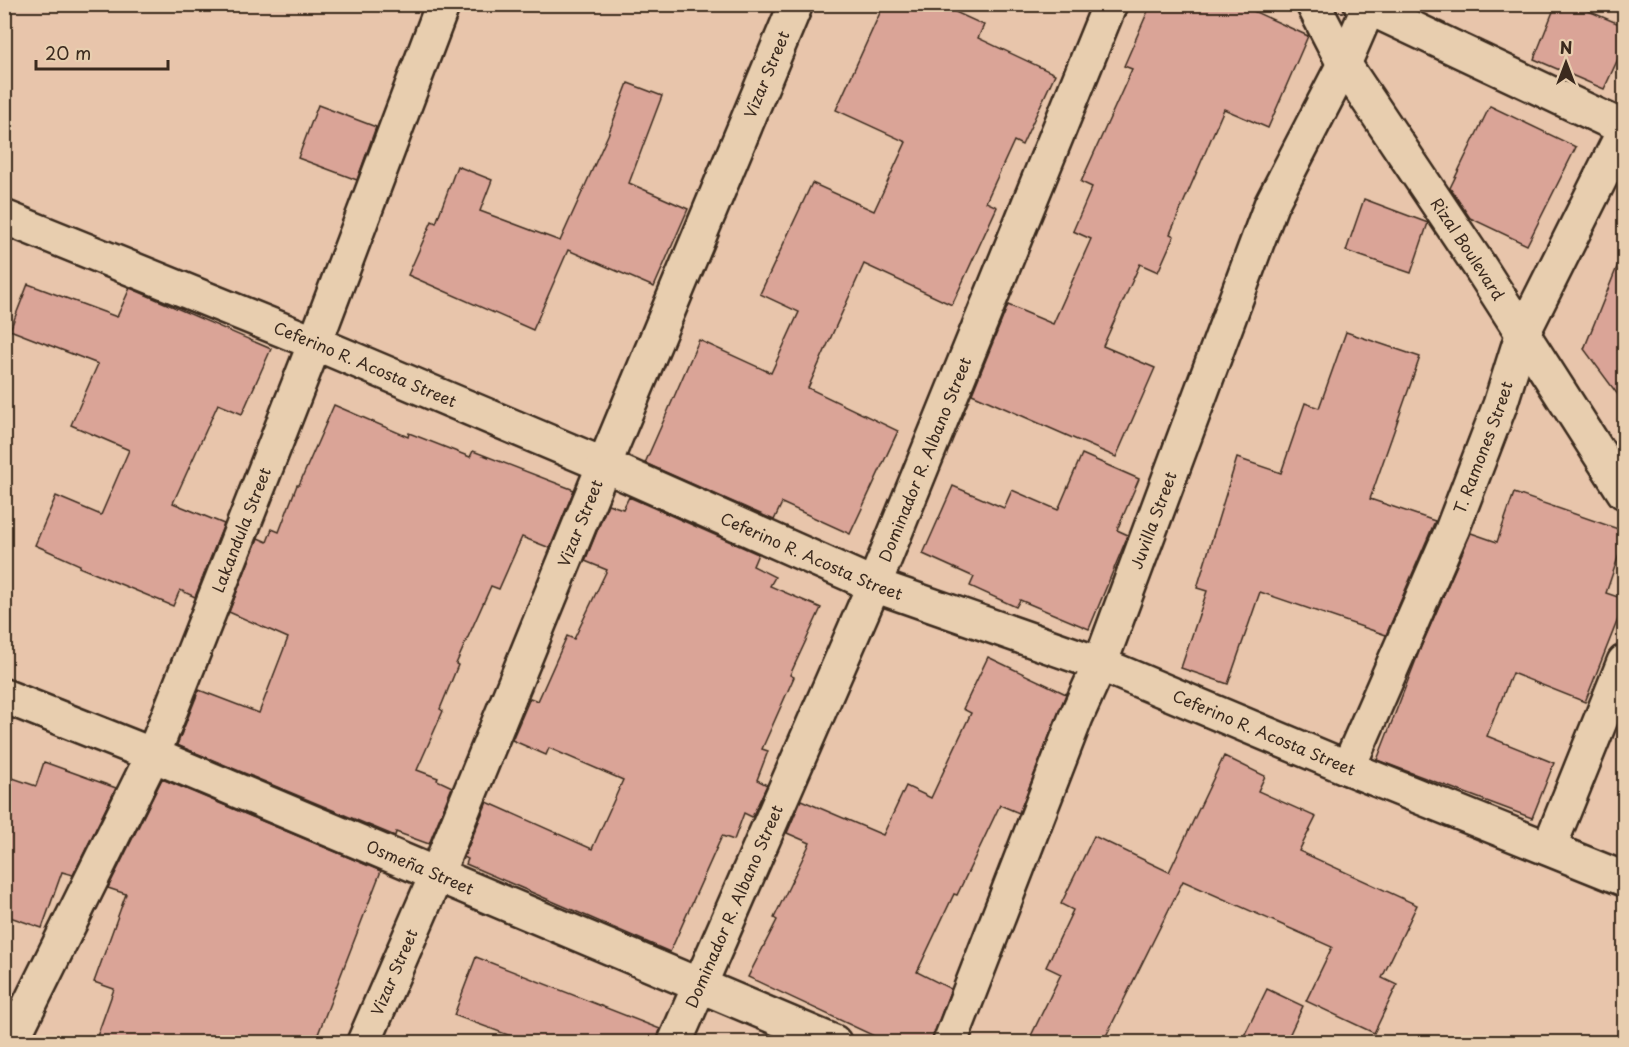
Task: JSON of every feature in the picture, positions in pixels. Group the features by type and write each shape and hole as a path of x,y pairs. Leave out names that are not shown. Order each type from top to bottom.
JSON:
{"street":[{"name":"Lakandula Street","path":"11,1042 153,754 315,343 443,4"},
{"name":"Vizar Street","path":"364,1042 436,876 796,4"},
{"name":"Dominador R. Albano Street","path":"675,1042 874,585 1110,4"},
{"name":"Rizal Boulevard","path":"1313,4 1344,64 1478,264 1624,492"},
{"name":"Juvilla Street","path":"950,1042 1076,717 1100,664 1271,205 1344,64 1367,5"},
{"path":"1367,5 1624,129"},
{"name":"T. Ramones Street","path":"1348,768 1452,530 1500,405 1522,335 1624,129"},
{"name":"Ceferino R. Acosta Street","path":"4,217 315,343 604,465 874,585 1100,664 1348,768 1624,879"},
{"path":"1549,848 1624,662"},
{"name":"Osmeña Street","path":"4,696 153,754 436,876 834,1042"}],"building":[{"path":"884,4 938,4 984,25 978,38 1055,74 1022,145 1014,141 986,202 997,207 952,305 864,264 808,388 898,431 850,534 782,503 774,520 645,463 699,340 771,373 799,312 760,294 812,183 874,211 906,142 836,110"},
{"path":"1151,4 1238,4 1308,36 1268,128 1224,109 1170,234 1174,236 1158,272 1140,264 1103,346 1155,368 1116,457 972,394 1008,305 1053,324 1091,239 1073,231 1092,187 1081,182 1132,69 1124,66"},
{"path":"1556,4 1572,4 1624,26 1624,46 1604,89 1534,59"},
{"path":"628,83 662,96 629,183 688,209 654,287 568,250 533,330 408,275 432,221 436,223 457,166 492,180 480,211 560,241 608,135"},
{"path":"318,105 376,127 357,180 298,158"},
{"path":"1490,106 1576,147 1527,245 1470,218 1450,188"},
{"path":"1364,199 1428,223 1411,273 1346,251"},
{"path":"1624,253 1624,403 1584,349"},
{"path":"28,284 117,317 130,288 271,349 242,414 218,404 173,503 224,524 195,597 180,590 173,606 79,567 80,565 35,545 56,496 101,515 129,450 71,425 98,364 10,330"},
{"path":"1346,332 1420,357 1370,499 1435,521 1386,635 1260,592 1228,684 1181,668 1207,591 1197,588 1237,458 1281,473 1305,403 1319,408"},
{"path":"334,405 408,437 409,433 470,457 473,451 574,490 550,548 522,537 499,589 491,586 456,664 458,665 440,709 443,711 417,770 438,778 437,780 452,787 429,844 396,832 395,836 177,745 199,690 259,713 288,638 229,612 258,538 267,542 272,529 279,532 297,485 299,485"},
{"path":"1082,454 1139,479 1117,530 1128,535 1089,629 1020,600 1016,607 970,586 974,577 923,554 953,486 1004,508 1012,490 1058,510"},
{"path":"1514,493 1624,531 1624,540 1606,593 1624,599 1624,604 1585,702 1512,673 1487,736 1554,763 1532,818 1377,760 1421,647 1471,533 1497,542"},
{"path":"629,497 758,554 753,566 775,577 770,586 821,608 790,675 794,677 762,749 768,751 757,780 767,785 752,817 744,813 734,840 722,836 670,952 466,864 468,859 464,857 487,802 592,849 623,780 549,748 546,755 512,740 530,698 538,701 567,636 574,639 607,570 585,561 608,504 623,509"},
{"path":"988,657 1066,694 1019,813 1000,805 917,972 951,989 931,1042 887,1042 748,977 777,920 774,918 810,843 787,833 801,800 883,835 906,786 931,798 971,713 963,709"},
{"path":"1224,756 1265,776 1258,791 1316,817 1299,851 1417,905 1382,978 1397,985 1374,1033 1306,1001 1332,947 1183,881 1103,1042 1028,1042 1061,974 1046,967 1073,910 1061,904 1094,836 1169,872"},
{"path":"44,762 116,788 73,875 62,872 42,928 4,915 4,775 36,786"},
{"path":"162,779 381,871 315,1042 95,1042 114,989 94,982 126,894 108,888"},
{"path":"476,957 660,1029 657,1042 527,1042 454,1015"},
{"path":"1267,989 1303,1006 1286,1042 1241,1042"}]}
